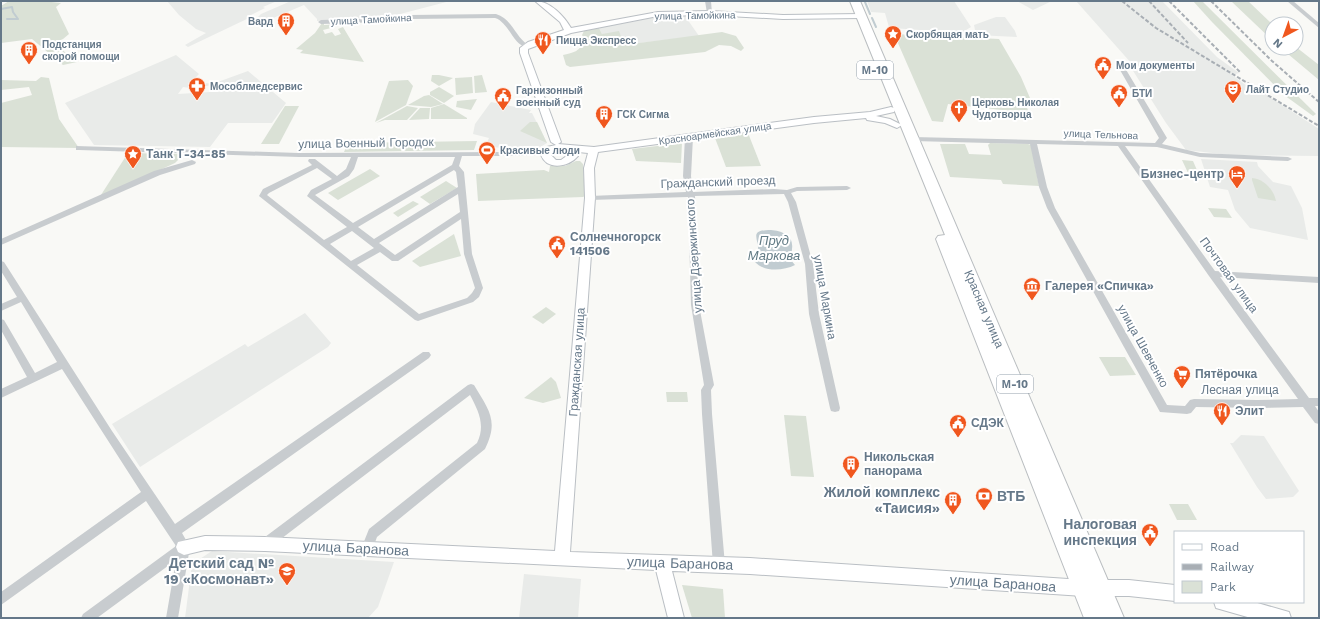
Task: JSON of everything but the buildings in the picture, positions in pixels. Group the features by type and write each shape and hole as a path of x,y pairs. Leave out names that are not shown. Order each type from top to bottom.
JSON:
{"highway":[{"name":"Красная улица","path":"847,1 857,16 913,138 1092,588 1095,618"},
{"name":"Красная улица","path":"855,1 857,16 897,125 1092,588 1113,618"}],"street":[{"path":"539,1 563,21 569,31"},
{"path":"708,1 710,13"},
{"path":"1290,1 1319,26"},
{"name":"улица Тамойкина","path":"321,22 381,20 410,16 498,16 504,21 520,43 529,45 569,31 653,15 710,13 783,17 857,16"},
{"path":"529,45 523,50 524,53 570,153"},
{"path":"1119,63 1163,138 1157,145"},
{"path":"859,117 883,113 891,110"},
{"path":"859,117 887,121 897,125"},
{"name":"Красноармейская улица","path":"570,153 814,120 859,117"},
{"name":"улица Дзержинского","path":"689,137 687,175 688,191 692,198 695,305 709,385 706,390 707,414 719,565"},
{"name":"улица Тельнова","path":"913,138 1157,145 1200,155 1288,159"},
{"name":"улица Шевченко","path":"1033,142 1051,208 1164,409"},
{"name":"Почтовая улица","path":"1120,144 1212,274 1319,420"},
{"path":"79,148 174,151 199,154"},
{"path":"174,151 189,159"},
{"name":"улица Военный Городок","path":"199,154 355,155 570,153"},
{"name":"Гражданская улица","path":"562,559 590,198 570,153"},
{"path":"1,242 199,154"},
{"path":"324,244 455,166 459,154"},
{"path":"315,155 312,161 337,179"},
{"path":"355,155 348,172 314,192 311,196 395,259 463,214"},
{"path":"317,165 266,191 263,196 418,318 470,300 476,295 479,288 468,254 460,172 455,166"},
{"path":"351,265 376,245 462,188"},
{"name":"Гражданский проезд","path":"590,198 774,191 787,192 797,189 846,188"},
{"name":"улица Маркина","path":"787,192 792,202 809,264 814,314 835,408"},
{"path":"1,264 184,547 172,618"},
{"path":"1212,274 1319,280"},
{"path":"1,308 22,298"},
{"path":"1,322 33,378"},
{"path":"174,532 426,355"},
{"path":"1,394 64,363"},
{"path":"265,544 471,388 486,415 488,432 481,446 373,533 367,549"},
{"name":"Лесная улица","path":"1164,409 1187,410 1194,403 1257,404 1319,402"},
{"path":"1,599 148,493"},
{"name":"улица Баранова","path":"184,547 205,543 265,544 562,559 719,565 1174,594"},
{"path":"87,618 184,547"},
{"path":"662,563 676,618"},
{"path":"667,582 668,574 671,570 682,564"},
{"path":"1226,603 1284,618"}],"shaded area":[{"path":"167,1 277,1 263,7 265,8 249,16 251,17 188,47 185,45 206,33 196,29 179,15"},
{"path":"291,1 450,1 385,18 347,18 345,20 317,21 317,19 304,5 259,24 254,21 261,14"},
{"path":"867,1 954,1 971,27 961,33 892,28 889,27 885,13 871,12"},
{"path":"1017,1 1052,1 1033,10"},
{"path":"1076,1 1162,1 1217,57 1239,73 1232,75 1254,91 1262,92 1319,129 1319,156 1230,155 1186,150 1166,123 1130,66 1132,64"},
{"path":"685,16 699,36 624,45 602,34 599,28 657,17"},
{"path":"996,17 1005,17 1015,31 1017,37 976,35 974,25"},
{"path":"176,55 199,74 189,84 215,83 248,71 286,103 272,123 228,123 210,147 94,145 65,103","holes":["214,85 210,92 178,94 183,87 190,88"]},
{"path":"491,102 531,110 529,113 532,113 547,143 537,149 485,147 489,138 473,134 475,124"},
{"path":"1201,159 1257,162 1258,166 1273,182 1291,186 1302,208 1308,240 1250,228 1235,210 1228,190 1210,187"},
{"path":"305,313 331,343 328,347 140,467 112,424 245,344 248,347"},
{"path":"1241,435 1264,436 1299,491 1293,497 1266,499 1230,443 1233,443"},
{"name":"Детский сад № 19 «Космонавт»","path":"212,551 394,562 378,607 368,618 185,618 192,564"},
{"path":"524,574 581,579 578,618 519,618"}],"green space":[{"path":"9,1 42,1 61,3 56,7 69,34 63,39 54,43 77,62 63,65 32,39 1,43 1,6"},
{"path":"1193,1 1202,1 1316,114 1313,116 1284,95"},
{"path":"1231,1 1248,1 1264,16 1264,32"},
{"path":"322,23 324,23 324,25 341,24 339,26 323,30 325,34 332,32 335,36 341,34 338,29 343,27 364,62 300,53 303,50 296,49 315,33"},
{"path":"599,28 602,34 619,31 624,45 722,32 736,36 744,48 741,51 731,46 719,45 705,52 570,67 566,65 563,55 574,52 580,47 585,40 582,35 584,31"},
{"path":"894,34 999,39 1021,77 1033,105 1026,105 1029,113 948,104 943,122 932,121"},
{"path":"1304,53 1319,65 1319,80 1290,56 1304,56"},
{"path":"432,75 453,78 439,86 431,81"},
{"path":"482,75 487,92 475,93 474,76"},
{"path":"41,77 49,78 59,119 79,148 1,147 1,103 32,95 29,87 1,90 1,80 36,81"},
{"path":"472,77 473,93 456,95 455,78"},
{"path":"408,80 413,86 406,105 375,122 389,81"},
{"path":"439,87 454,96 444,103 430,95 430,92"},
{"path":"429,95 443,104 431,107 408,105 424,96"},
{"path":"477,99 471,110 456,107 457,101"},
{"path":"444,104 467,119 431,119 431,108"},
{"path":"285,106 299,106 279,144 261,144"},
{"path":"407,106 418,108 407,120 385,120 376,123"},
{"path":"420,108 430,108 429,119 409,120"},
{"path":"530,122 537,122 547,143 520,131"},
{"path":"748,133 761,166 726,167 715,138"},
{"path":"477,141 474,150 344,152 348,143"},
{"path":"682,143 681,163 636,161 632,149"},
{"path":"990,143 1031,145 1039,186 1003,184 1001,180 950,177 940,144 965,144 969,154 991,155 988,145"},
{"path":"128,153 178,154 180,156 175,163 99,198"},
{"path":"1182,160 1193,161 1200,177 1189,175"},
{"path":"576,161 580,161 583,164 585,196 583,197 478,201 476,174 544,170 549,172 550,166 565,166"},
{"path":"370,169 380,176 338,200 328,193"},
{"path":"1252,178 1261,180 1268,186 1271,189 1276,201 1258,198"},
{"path":"446,181 457,188 430,204 420,197"},
{"path":"413,201 419,204 398,217 393,213"},
{"path":"1208,208 1226,209 1232,218 1214,217"},
{"path":"454,234 461,256 420,267 412,261"},
{"path":"546,307 556,314 543,324 532,317"},
{"path":"1099,357 1125,357 1136,375 1110,376"},
{"path":"551,377 556,382 561,398 543,403 524,398"},
{"path":"666,392 687,392 688,402 667,402"},
{"path":"784,415 806,416 814,477 791,476"},
{"path":"1169,504 1188,504 1197,520 1177,520"},
{"path":"682,585 723,589 725,618 692,618"}],"water":[{"name":"Пруд Маркова","path":"764,230 779,231 789,237 792,244 790,259 795,265 774,270 763,268 755,262 758,253 757,234"}],"waterway":[{"path":"865,2 870,14"},
{"path":"1,9 12,7 13,12 18,19 7,19"},
{"path":"872,18 876,27"}],"railway":[{"path":"1122,1 1156,28 1319,126"},
{"path":"1149,1 1188,43"},
{"path":"1169,1 1241,73"},
{"path":"1211,1 1272,61 1319,102"}],"place":[{"name":"Вард","path":"286,36"},
{"name":"Скорбящая мать","path":"893,49"},
{"name":"Пицца Экспресс","path":"543,55"},
{"name":"Подстанция скорой помощи","path":"29,65"},
{"name":"Мои документы","path":"1103,80"},
{"name":"Мособлмедсервис","path":"197,101"},
{"name":"Лайт Студио","path":"1233,104"},
{"name":"БТИ","path":"1119,108"},
{"name":"Гарнизонный военный суд","path":"503,111"},
{"name":"Церковь Николая Чудотворца","path":"959,123"},
{"name":"ГСК Сигма","path":"604,129"},
{"name":"Красивые люди","path":"487,165"},
{"name":"Танк Т-34-85","path":"133,169"},
{"name":"Бизнес-центр","path":"1237,189"},
{"name":"Солнечногорск 141506","path":"557,259"},
{"name":"Галерея «Спичка»","path":"1032,301"},
{"name":"Пятёрочка","path":"1182,389"},
{"name":"Элит","path":"1222,426"},
{"name":"СДЭК","path":"958,438"},
{"name":"Никольская панорама","path":"851,479"},
{"name":"ВТБ","path":"984,511"},
{"name":"Жилой комплекс «Таисия»","path":"953,515"},
{"name":"Налоговая инспекция","path":"1150,547"},
{"name":"Детский сад № 19 «Космонавт»","path":"287,586"}]}
